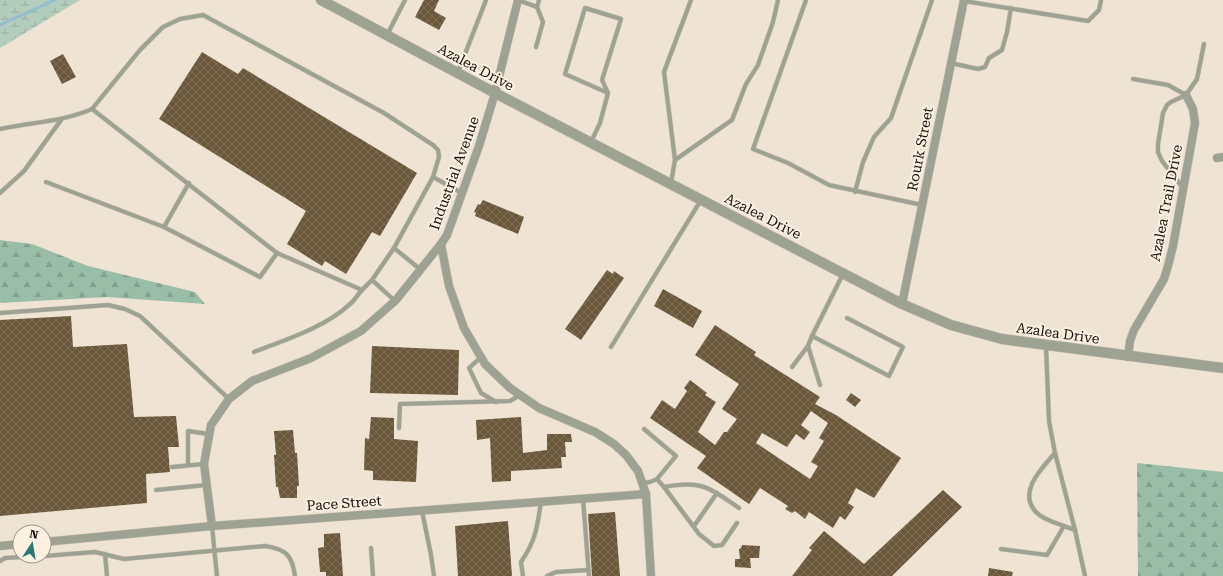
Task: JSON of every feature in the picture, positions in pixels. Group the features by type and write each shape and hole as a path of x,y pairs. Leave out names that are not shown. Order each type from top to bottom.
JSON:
{"street":[{"name":"Azalea Drive","path":"320,0 495,93 902,304 951,325 1002,339 1128,357 1223,368"},
{"name":"Industrial Avenue","path":"212,526 204,464 211,425 229,399 252,380 311,358 361,331 395,301 421,270 447,235 479,146 495,93 518,0"},
{"name":"Rourk Street","path":"902,304 963,0"},
{"name":"Azalea Trail Drive","path":"1128,357 1134,330 1164,279 1173,246 1195,123 1193,109 1186,95"},
{"path":"441,244 449,286 464,328 485,364 510,388 539,408 595,432 614,444 626,455 638,470 646,494 651,576"},
{"name":"Pace Street","path":"52,541 212,526 646,494"},
{"path":"0,546 12,545"}],"lane":[{"path":"387,36 405,0"},
{"path":"457,73 486,0"},
{"path":"518,0 537,7"},
{"path":"536,47 543,22 537,7 539,0"},
{"path":"670,184 675,160 664,72 691,0"},
{"path":"675,160 732,120 746,84 758,65 773,22 778,0"},
{"path":"806,0 758,140 753,149 788,163 829,185 855,192 922,205"},
{"path":"855,192 863,162 874,137 891,118 932,0"},
{"path":"963,0 1088,21 1099,10 1101,0"},
{"path":"591,143 600,123 608,93 602,80 621,19 585,8 565,74 608,93"},
{"path":"951,62 978,69 984,67 989,58 1002,50 1008,32 1011,8"},
{"path":"0,129 61,120 76,116 92,109 140,50 163,27 180,20 203,15 384,113 433,145 438,150 438,157 433,177 394,248 372,280 350,304 328,320 254,352"},
{"path":"1183,188 1162,161 1158,152 1158,144 1163,113 1167,106 1170,102 1186,95 1198,79 1204,44"},
{"path":"1133,79 1168,85 1186,95"},
{"path":"92,109 277,252 362,290"},
{"path":"0,193 24,171 61,120"},
{"path":"433,177 463,193"},
{"path":"46,182 164,227 260,277 277,252"},
{"path":"164,227 189,183"},
{"path":"611,347 701,200"},
{"path":"394,248 421,270"},
{"path":"792,367 808,346 843,273"},
{"path":"372,280 395,301"},
{"path":"0,313 108,305 125,308 140,316 229,399"},
{"path":"812,336 889,376 903,347 847,318"},
{"path":"1046,345 1049,421 1055,453 1085,576"},
{"path":"808,346 820,385"},
{"path":"481,357 469,368 481,393 497,402"},
{"path":"399,428 400,404 510,402 520,395"},
{"path":"642,483 657,479 676,456 644,429"},
{"path":"188,465 188,431 210,434"},
{"path":"1055,453 1033,481 1030,488 1030,502 1036,513 1075,530"},
{"path":"172,467 204,464"},
{"path":"657,479 700,534 714,546 722,545 737,523"},
{"path":"664,487 698,484 717,493 739,508"},
{"path":"156,490 207,485"},
{"path":"694,526 717,493"},
{"path":"584,499 589,576"},
{"path":"522,576 521,562 530,549 535,536 541,502"},
{"path":"422,511 434,576"},
{"path":"212,526 217,576"},
{"path":"1001,549 1047,555 1064,526"},
{"path":"52,555 95,552 124,559 265,546 275,547 286,552 291,558 295,576"},
{"path":"371,548 373,576"},
{"path":"104,554 107,576"},
{"path":"0,561 5,558 12,558"},
{"path":"547,576 556,572 588,570"}],"green space":[{"path":"0,0 80,0 0,48"},
{"path":"0,240 32,244 88,266 195,292 205,304 107,297 0,303"},
{"path":"1137,463 1223,472 1223,576 1138,576"}],"building":[{"path":"424,0 439,0 434,11 446,18 439,30 415,17"},
{"path":"202,52 238,74 243,68 417,173 380,236 372,232 346,274 325,261 322,266 287,244 306,211 159,119"},
{"path":"63,54 76,77 62,84 50,61"},
{"path":"483,200 524,217 518,234 475,216 476,213 474,212 478,204 480,205"},
{"path":"607,270 613,274 614,271 624,278 581,340 565,329"},
{"path":"663,289 702,311 693,328 654,306"},
{"path":"71,316 73,347 127,344 134,417 176,416 179,447 168,447 170,472 146,474 147,503 0,516 0,320"},
{"path":"715,325 756,352 754,355 820,397 815,404 836,415 901,458 874,498 856,488 848,503 854,507 845,520 840,516 833,528 809,512 805,519 795,511 792,513 785,509 788,506 760,488 749,504 697,468 706,456 650,418 662,400 675,409 687,391 684,388 690,380 707,393 705,395 716,402 698,432 715,445 724,432 727,432 737,419 722,409 739,384 695,355","holes":["811,411 828,423 819,438 824,441 811,462 818,466 810,479 756,443 762,433 787,447 796,434 804,440 810,432 801,425"]},
{"path":"372,346 459,350 458,395 370,393"},
{"path":"851,393 861,400 855,407 846,400"},
{"path":"371,417 394,418 394,439 418,441 416,482 373,480 373,471 364,470 365,438 369,439"},
{"path":"521,417 523,453 547,450 547,434 571,434 572,442 565,442 566,457 561,457 562,468 511,471 511,481 492,482 490,438 477,440 476,420"},
{"path":"293,430 295,453 297,453 299,486 297,486 297,498 280,498 278,487 276,487 274,431"},
{"path":"943,490 962,507 892,576 792,576 812,550 809,548 824,531 864,564"},
{"path":"615,512 620,576 592,576 588,514"},
{"path":"508,521 512,576 458,576 455,526"},
{"path":"340,533 343,576 326,576 326,572 320,572 318,548 324,547 324,534"},
{"path":"742,545 760,546 759,558 750,558 751,568 735,567 735,559 740,559 739,549"},
{"path":"989,568 1013,572 1012,576 988,576"}],"waterway":[{"path":"0,25 55,0"}]}
